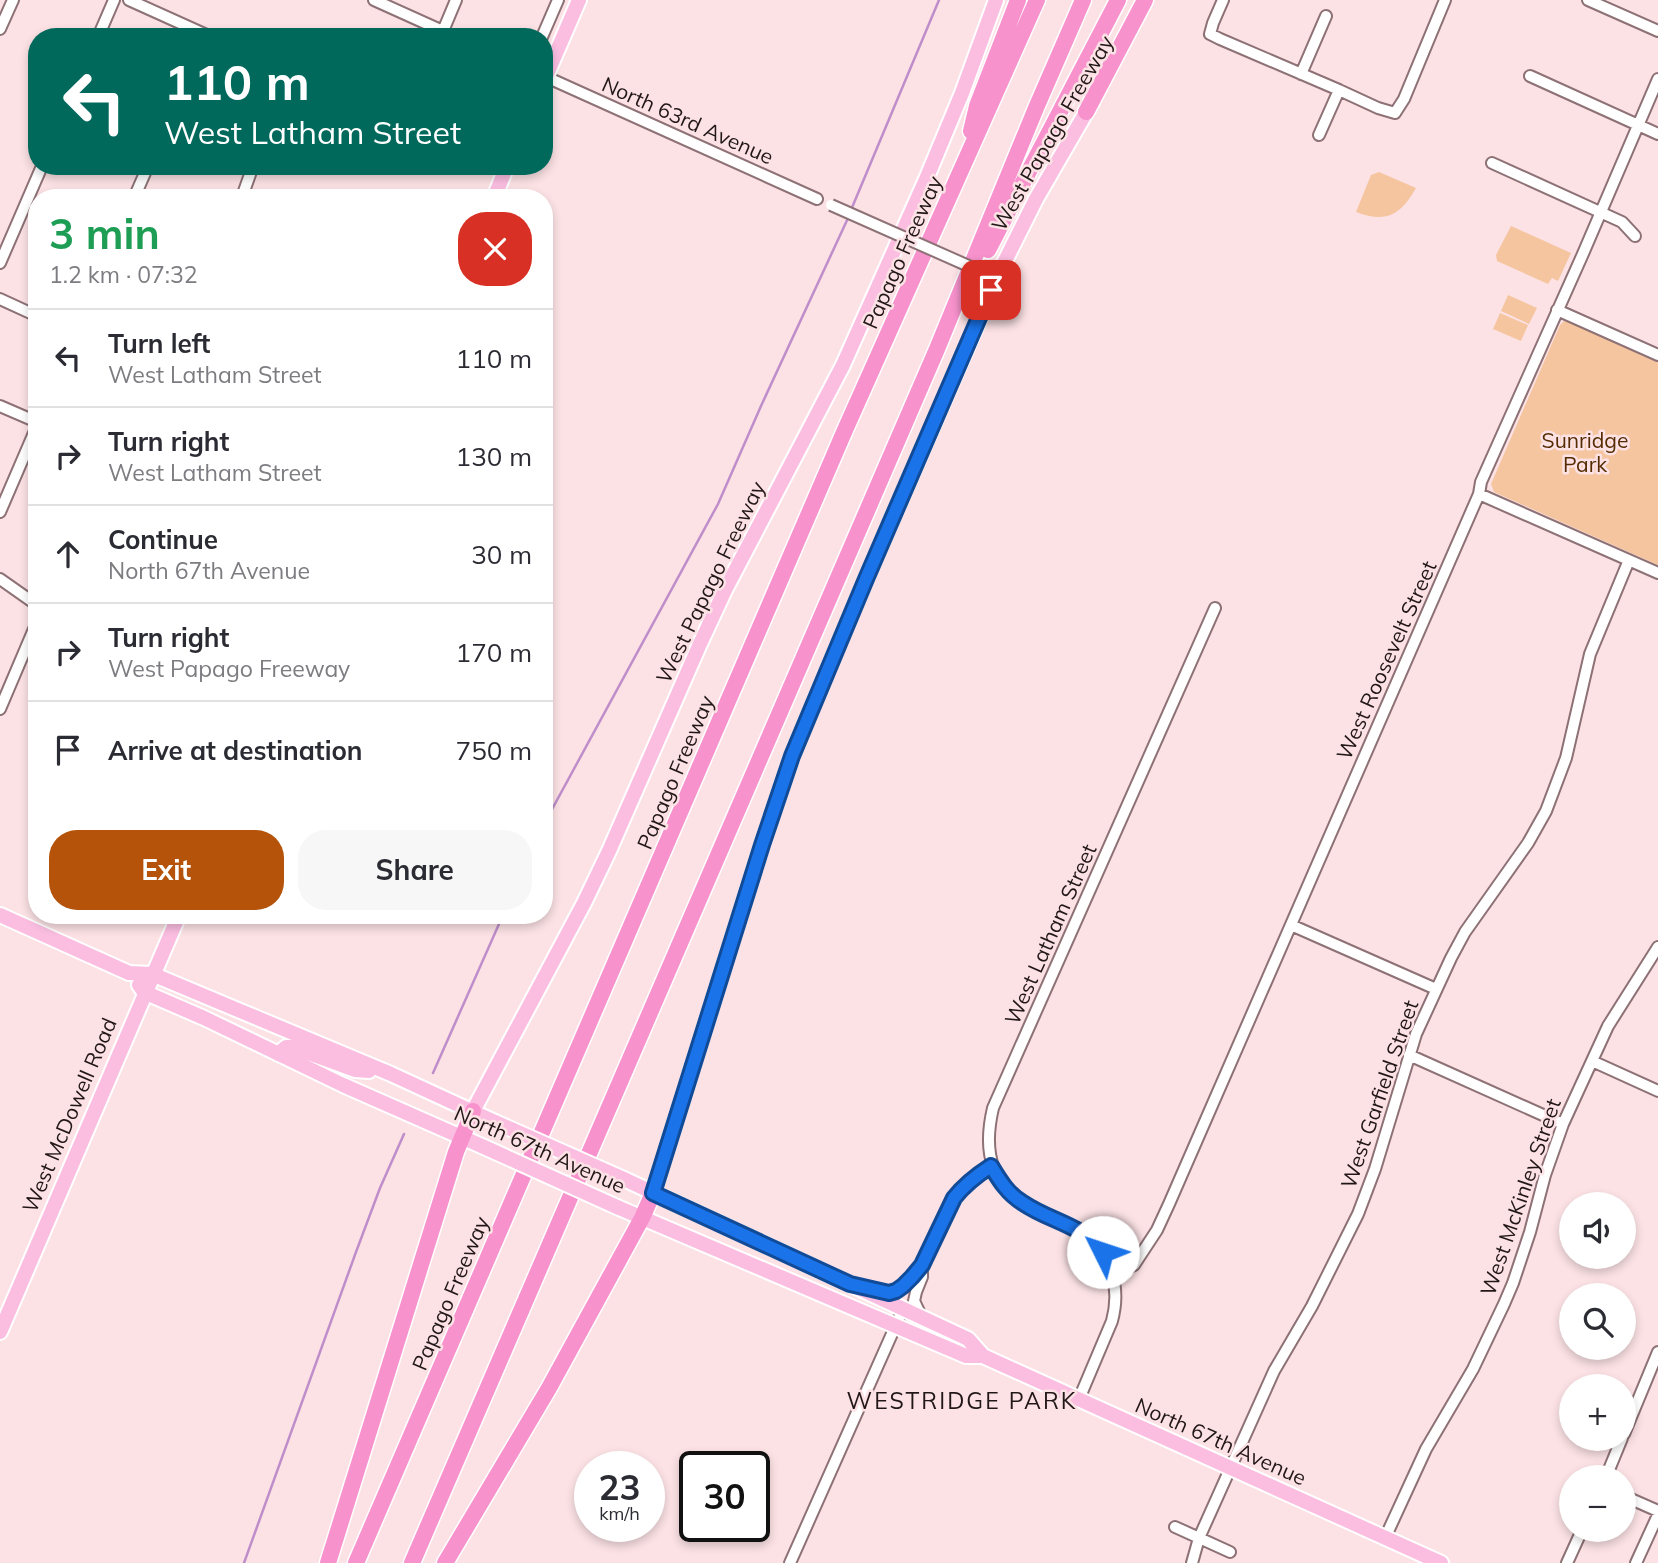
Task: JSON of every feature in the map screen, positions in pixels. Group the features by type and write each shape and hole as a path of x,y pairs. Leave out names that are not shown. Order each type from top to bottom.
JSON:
{"highway":[{"path":"965,161 976,106 1018,0"},
{"name":"Papago Freeway","path":"356,1563 845,430 1037,0"},
{"path":"412,1563 937,349 1083,0"},
{"path":"937,349 1118,0"},
{"path":"1086,112 1145,0"},
{"path":"328,1563 461,1137 476,1105"},
{"path":"445,1563 549,1388 653,1193"}],"main road":[{"path":"553,60 579,0"},
{"name":"West Papago Freeway","path":"476,1105 584,903 725,590 859,332 932,165 996,0"},
{"name":"West Papago Freeway","path":"653,1193 792,756 866,579 1002,267 1035,199 1153,0"},
{"name":"North 67th Avenue","path":"0,915 129,973 152,974 440,1096 476,1105 495,1122 968,1339 983,1356"},
{"name":"West McDowell Road","path":"0,1332 175,924"},
{"name":"North 67th Avenue","path":"129,973 144,992 380,1101 642,1218 966,1356 983,1356 1441,1563"},
{"path":"278,1054 286,1047 292,1047 355,1070 391,1074"}],"street":[{"path":"0,29 13,0"},
{"path":"103,28 114,0"},
{"path":"129,0 190,28"},
{"path":"374,0 436,28"},
{"path":"444,28 456,0"},
{"path":"546,28 558,0"},
{"path":"1223,0 1210,34 1395,113 1404,99 1445,0"},
{"path":"1588,0 1658,31"},
{"path":"1301,74 1326,16"},
{"path":"1530,76 1658,134"},
{"name":"West Roosevelt Street","path":"1111,1272 1134,1265 1157,1230 1169,1204 1658,79"},
{"name":"North 63rd Avenue","path":"553,82 817,199"},
{"path":"1319,135 1339,90"},
{"path":"1492,163 1622,222 1635,236"},
{"path":"0,263 28,198"},
{"path":"831,205 1007,283"},
{"path":"0,299 28,312"},
{"path":"1558,310 1658,355"},
{"path":"0,406 28,420"},
{"path":"0,512 28,445"},
{"path":"1479,494 1658,573"},
{"name":"West Garfield Street","path":"1192,1563 1199,1538 1274,1371 1312,1306 1358,1214 1375,1169 1416,1034 1436,989 1465,932 1528,844 1546,811 1566,758 1590,654 1629,560"},
{"path":"0,579 28,599"},
{"name":"West Latham Street","path":"991,1166 988,1141 993,1108 1215,608"},
{"path":"0,709 4,689 28,640"},
{"path":"1291,925 1436,989"},
{"name":"West McKinley Street","path":"1385,1538 1426,1449 1473,1369 1504,1304 1530,1232 1545,1175 1563,1124 1592,1061 1617,1010 1658,947"},
{"path":"1409,1055 1563,1124"},
{"path":"1592,1061 1658,1091"},
{"path":"850,1284 889,1293 903,1286 922,1265 954,1198 971,1179 991,1166 1006,1189 1023,1203 1088,1236 1103,1252 1111,1272 1115,1295 1112,1321 1079,1399"},
{"path":"922,1265 922,1279 914,1301 922,1318"},
{"path":"790,1563 903,1309"},
{"path":"1636,1405 1658,1352"},
{"path":"1636,1502 1658,1513 1636,1563"},
{"path":"1175,1527 1230,1552"},
{"path":"1567,1563 1577,1542"}],"green space":[{"path":"1379,172 1416,188 1404,205 1391,215 1376,217 1356,212 1371,175"},
{"path":"1511,226 1571,253 1558,281 1552,278 1548,284 1497,261 1496,255"},
{"path":"1508,295 1537,308 1529,324 1501,311"},
{"path":"1500,313 1528,325 1521,341 1493,329"},
{"name":"Sunridge Park","path":"1564,321 1658,362 1658,565 1494,492 1491,484"}],"waterway":[{"path":"851,210 939,0"},
{"path":"553,807 718,504 849,216"},
{"path":"433,1073 499,924"},
{"path":"244,1563 356,1252 404,1134"}],"district":[{"name":"WESTRIDGE PARK","path":"962,1400"}],"route":[{"path":"991,290 792,756 653,1193 850,1284 889,1293 903,1286 922,1265 954,1198 961,1189 991,1166 1006,1189 1023,1203 1083,1232 1103,1252"}]}
